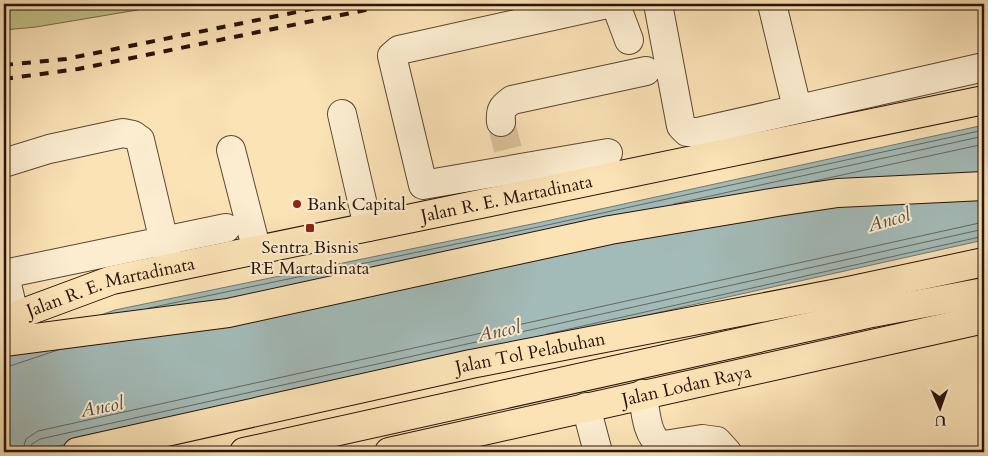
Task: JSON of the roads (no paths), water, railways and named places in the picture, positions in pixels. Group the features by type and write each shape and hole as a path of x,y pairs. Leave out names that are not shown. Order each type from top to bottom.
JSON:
{"highway":[{"name":"Jalan R. E. Martadinata","path":"6,308 170,267 257,251 368,227 558,175 984,100"},
{"path":"4,342 228,313 610,230 777,202 838,193 984,186"},
{"name":"Jalan Tol Pelabuhan","path":"77,452 471,364 848,291 984,262"},
{"name":"Jalan Tol Pelabuhan","path":"244,452 866,314 984,292"},
{"name":"Jalan Lodan Raya","path":"400,451 461,444 586,407 984,319"},
{"path":"677,388 743,379 984,332"}],"lane":[{"path":"607,4 399,50 392,56 423,185 512,166 558,175 608,153"},
{"path":"612,4 617,8 629,40"},
{"path":"658,4 681,126 687,132 698,132 984,67"},
{"path":"772,4 797,108"},
{"path":"501,122 500,112 503,106 512,100 646,71"},
{"path":"932,79 941,108"},
{"path":"342,114 368,227"},
{"path":"4,163 49,149 124,133 133,135 140,140 170,267"},
{"path":"231,150 257,251"},
{"path":"6,308 4,273 226,228"},
{"path":"643,394 647,421 655,440 659,444 664,445 702,439 717,441 727,452"},
{"path":"586,407 598,452"}],"water":[{"name":"Ancol","path":"984,125 984,240 31,452 4,452 4,349 115,310 537,223"}],"tunnel":[{"path":"501,122 511,162"}],"railway":[{"path":"4,65 66,59 336,4"},
{"path":"4,79 78,69 395,4"}],"place":[{"name":"Bank Capital","path":"297,204"},
{"name":"Sentra Bisnis RE Martadinata","path":"310,228"}]}
